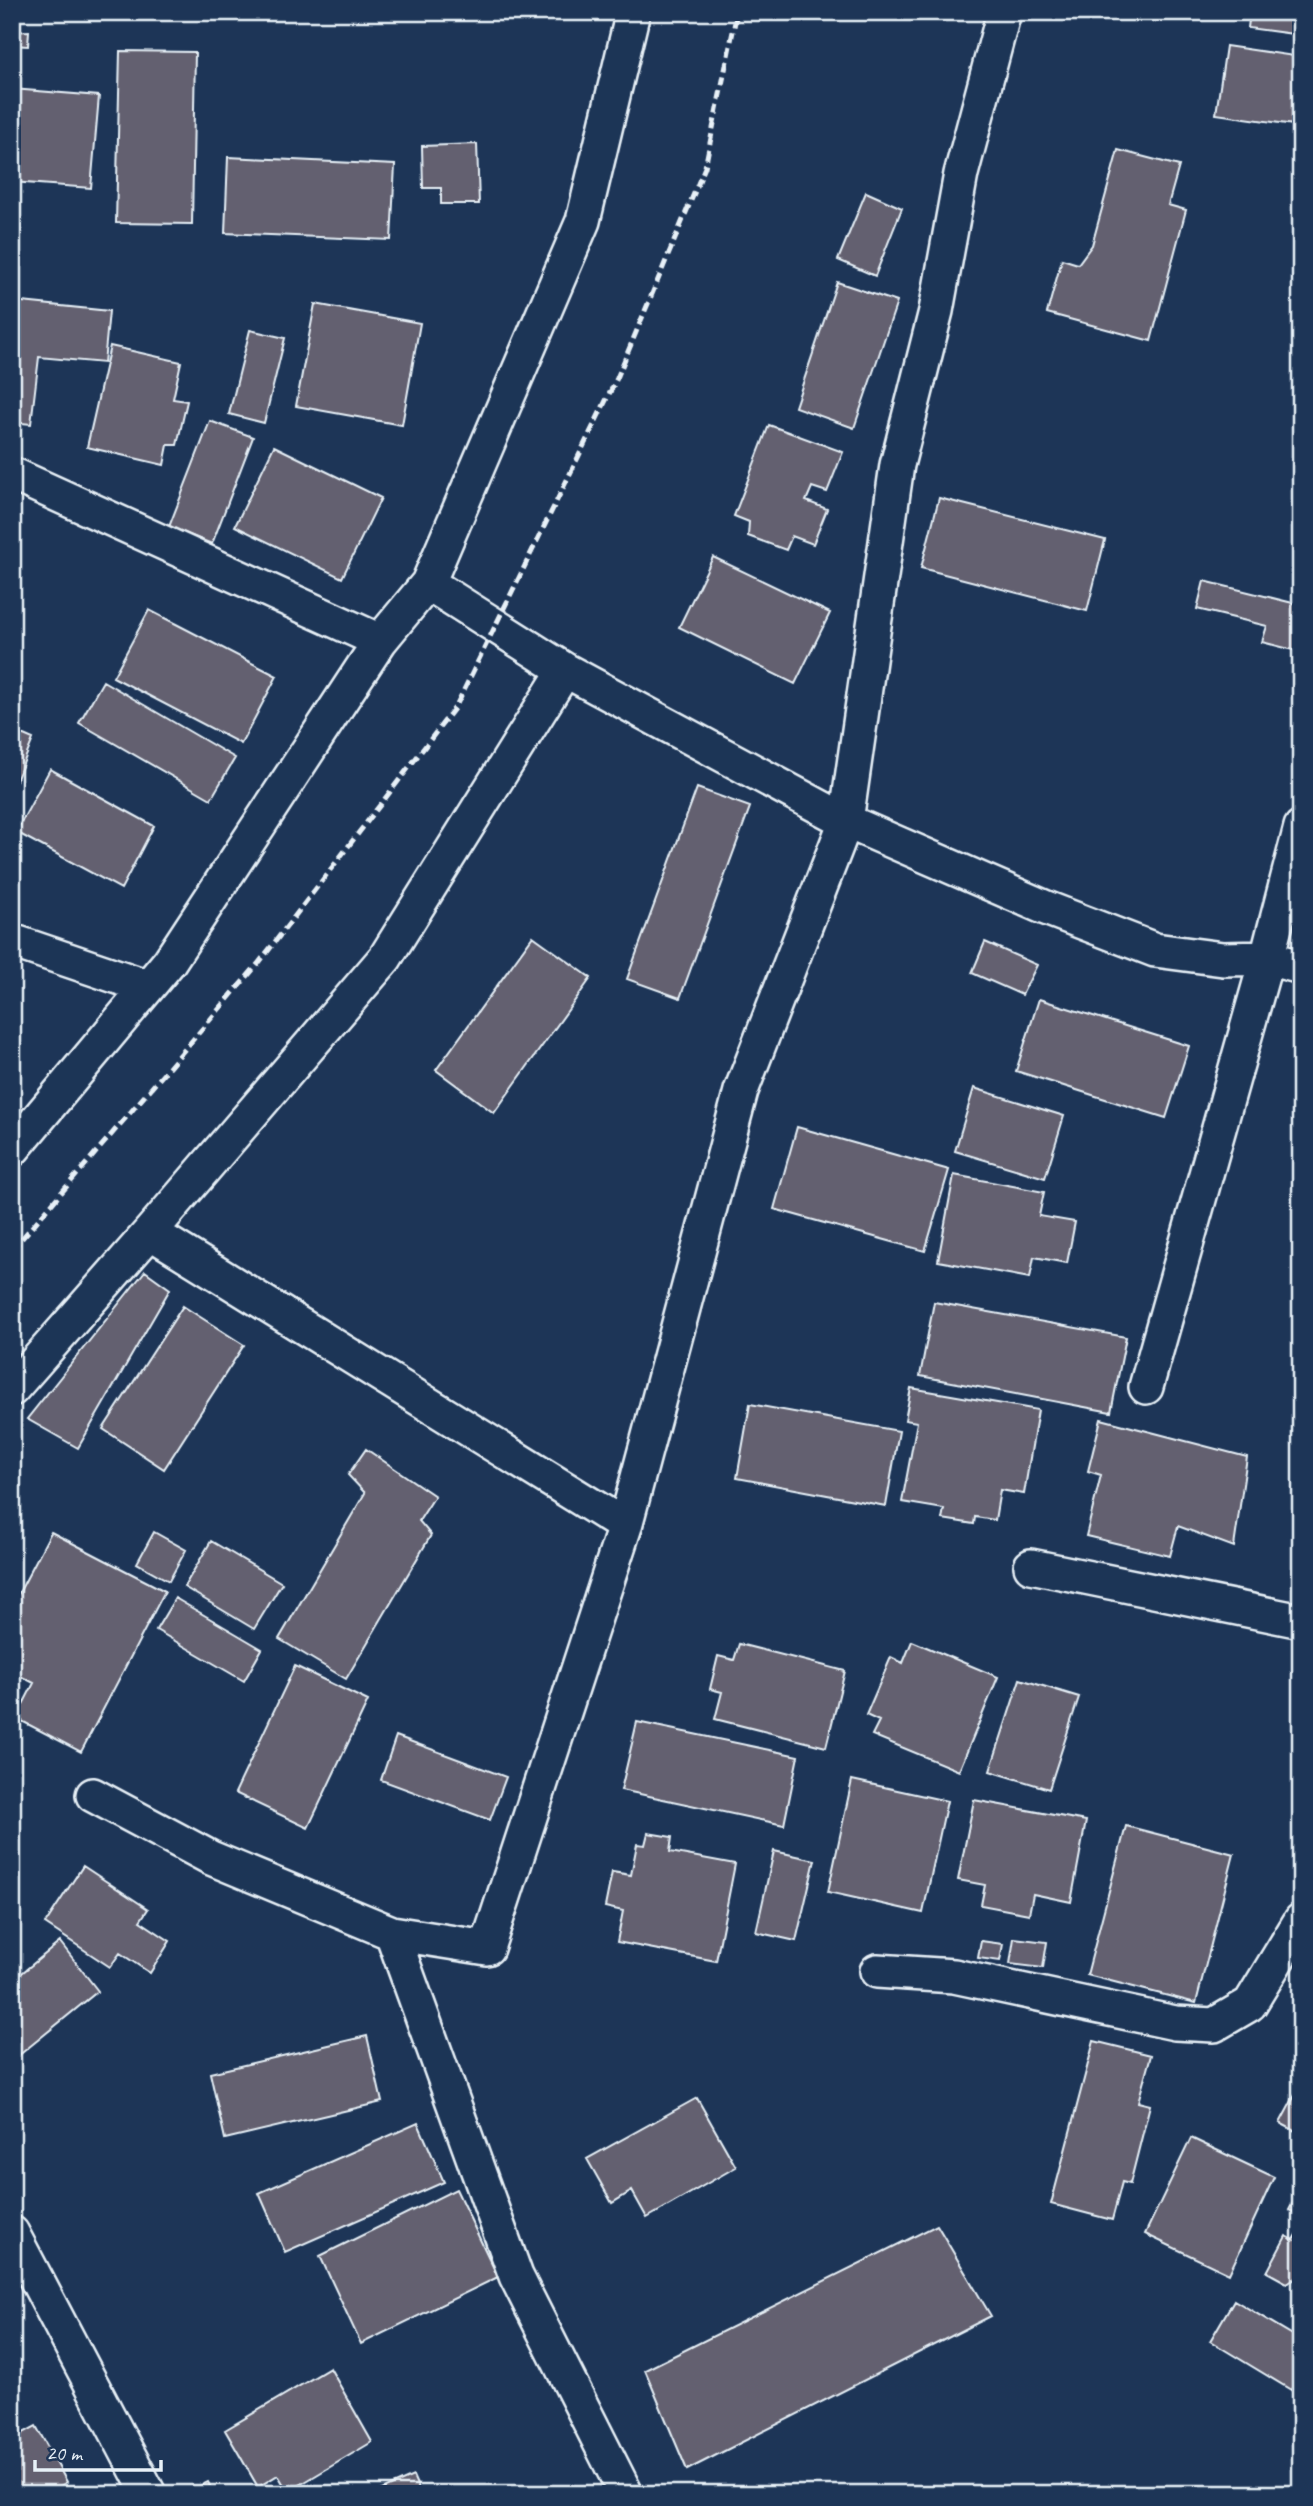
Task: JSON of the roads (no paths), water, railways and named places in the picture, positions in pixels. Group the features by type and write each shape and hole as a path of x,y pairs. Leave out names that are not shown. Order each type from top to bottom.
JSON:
{"street":[{"path":"12,1150 169,962 380,641 428,583 583,221 633,12"},
{"path":"93,1795 211,1858 392,1933 487,1948 625,1526 741,1091 846,821 897,465 936,311 961,174 1004,12"},
{"path":"12,474 380,641"},
{"path":"428,583 565,670 846,821 1046,908 1155,950 1223,959 1267,958 1301,967"},
{"path":"12,1389 385,958 565,670"},
{"path":"1146,1387 1267,958 1301,827"},
{"path":"12,941 148,987"},
{"path":"150,1232 625,1526"},
{"path":"1031,1566 1301,1621"},
{"path":"877,1971 954,1976 1175,2023 1214,2025 1251,2004 1301,1920"},
{"path":"392,1933 516,2276 625,2494"},
{"path":"12,2233 149,2494"}],"railway":[{"path":"12,1250 258,964 456,706 617,378 705,167 737,12"}]}
